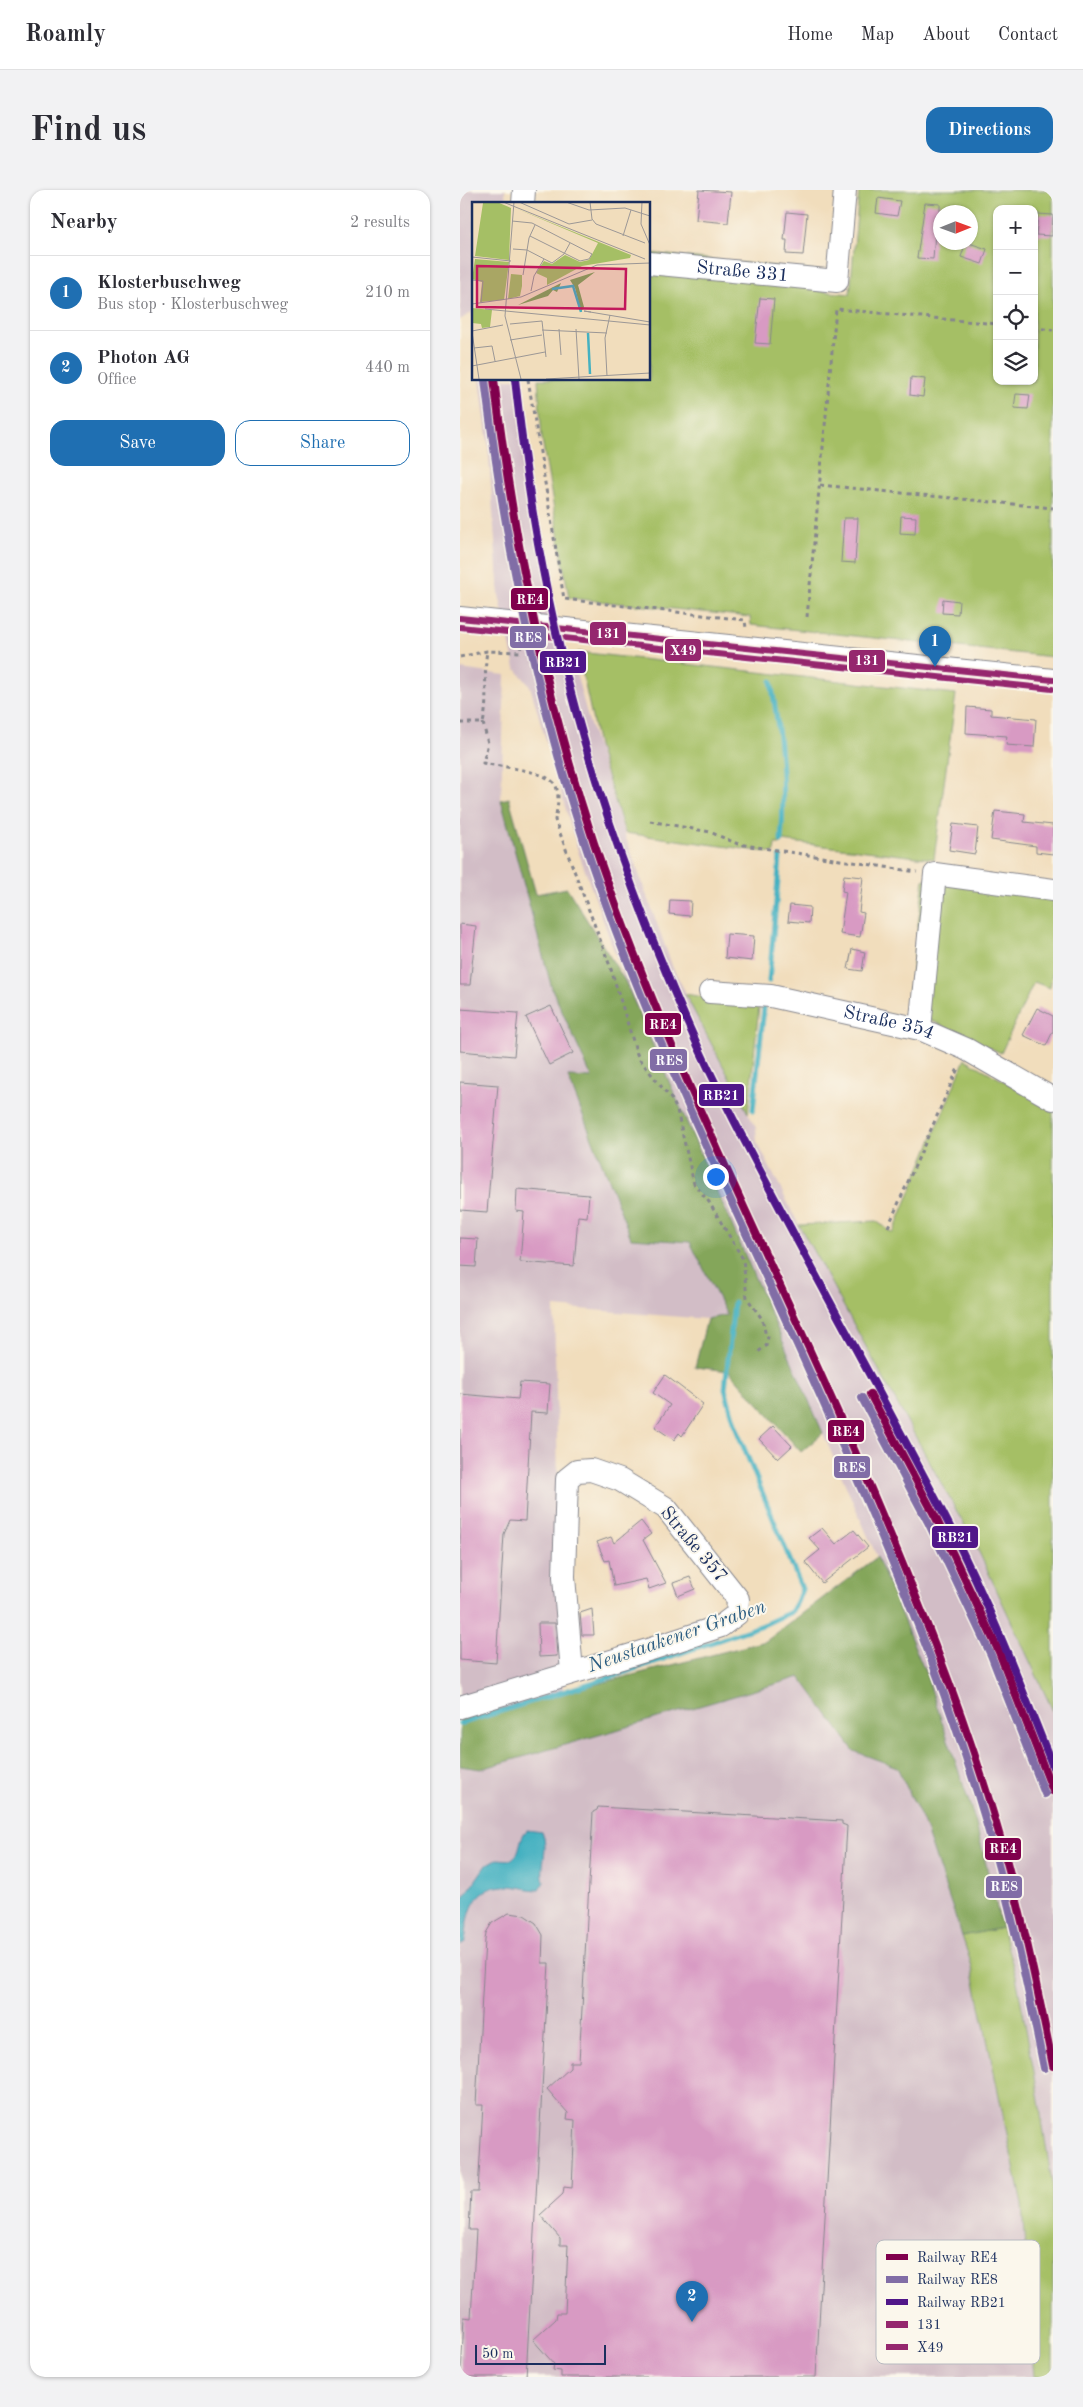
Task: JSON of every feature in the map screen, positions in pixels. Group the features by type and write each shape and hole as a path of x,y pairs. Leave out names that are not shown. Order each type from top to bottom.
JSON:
{"street":[{"name":"Straße 331","path":"650,263 837,281 845,190"},
{"path":"467,618 1053,680"},
{"path":"920,1029 935,874 1053,890"},
{"name":"Straße 354","path":"710,992 771,996 920,1029 966,1049 1053,1099"},
{"name":"Straße 357","path":"460,1706 572,1672 721,1626 737,1614 738,1599 666,1508 620,1480 591,1470 577,1472 567,1479 564,1576 572,1672"}],"path":[{"path":"807,617 836,308 993,324"},
{"path":"1038,328 1053,330"},
{"path":"528,380 564,599 745,620 746,628"},
{"path":"820,485 1053,508"},
{"path":"460,657 487,651 520,652 521,643"},
{"path":"487,651 484,668 487,707 483,723 488,743 483,763 524,770 546,777 555,784 559,799 555,820 610,966 637,1054 672,1100 680,1120 694,1184 709,1202 743,1259 746,1298 762,1319 766,1336 768,1337 766,1346 758,1352"},
{"path":"460,723 483,723"},
{"path":"650,821 710,832 738,844 935,874"},
{"path":"888,1227 966,1049"}],"shaded area":[{"path":"460,190 505,190 506,202 472,202 472,312 460,320"},
{"path":"480,380 517,380 521,427 525,427 526,440 523,441 532,500 542,556 545,556 547,569 544,570 547,589 561,654 574,665 588,718 624,833 673,968 756,1128 757,1142 799,1225 978,1550 1053,1711 1053,2190 1036,2082 1016,1976 975,1820 926,1674 877,1557 625,981 578,851 530,686 515,668 499,595 488,444"},
{"path":"460,669 505,675 501,800 552,989 592,1078 568,1078 631,1238 690,1242 727,1315 707,1319 554,1307 563,1694 460,1719"},
{"path":"800,1677 854,1751 897,1767 923,1821 971,1963 1022,2205 1024,2240 876,2240 876,2364 1033,2364 1034,2377 460,2377 460,1766 481,1769"}],"green space":[{"path":"859,190 1053,190 1053,657 751,625 750,617 569,598 542,439 538,380 650,380 650,253 820,271 819,291 850,294"},
{"path":"578,652 956,694 934,859 782,841 781,844 775,844 774,853 625,833 599,750"},
{"path":"509,798 536,894 567,888 625,981 823,1433 801,1452 729,1371 695,1367 707,1319 727,1315 690,1242 631,1238 568,1077 592,1078 552,989 501,800"},
{"path":"924,879 1053,896 1053,969 1050,988 1034,982 1001,1053 907,1009"},
{"path":"685,994 759,1006 748,1113"},
{"path":"965,1059 1053,1109 1053,1711 978,1550 799,1225 876,1221 893,1233"},
{"path":"877,1557 926,1674 975,1820 1002,1928 962,1936 923,1821 897,1767 854,1751 800,1677 481,1769 460,1766 460,1719 766,1641"},
{"path":"1002,1928 1016,1976 1036,2082 1053,2190 1053,2377 1034,2377 1033,2364 1040,2364 1040,2240 1024,2240 1022,2205 971,1963 962,1936"}],"water":[{"path":"527,1830 542,1832 544,1838 544,1882 539,1890 508,1886 496,1887 487,1890 479,1896 470,1912 465,1943 460,1946 460,1903 486,1865 497,1859 512,1860 515,1857 522,1837"}],"building":[{"path":"699,190 731,192 728,223 696,220"},
{"path":"878,198 900,201 897,216 876,213"},
{"path":"925,203 940,204 933,205 933,259 917,258"},
{"path":"787,212 807,214 803,255 786,254 787,240 784,240"},
{"path":"1038,214 1053,215 1052,236 1038,235"},
{"path":"978,246 987,249 982,264 961,257 963,250 978,250"},
{"path":"760,298 774,299 770,344 755,343"},
{"path":"911,377 925,379 923,397 910,395"},
{"path":"1016,394 1030,395 1028,409 1014,408"},
{"path":"901,516 916,517 915,534 900,533"},
{"path":"844,518 858,518 855,563 841,562"},
{"path":"943,599 959,601 958,614 942,613"},
{"path":"967,707 991,709 991,715 1036,719 1034,747 1006,745 1007,736 966,733"},
{"path":"995,811 1025,814 1024,822 1053,825 1053,854 1036,852 1036,846 991,840"},
{"path":"953,824 978,827 975,854 949,850"},
{"path":"844,875 863,877 859,912 864,913 860,937 840,934 846,892 842,891"},
{"path":"670,900 691,901 690,916 669,914"},
{"path":"790,905 810,907 809,923 788,921"},
{"path":"460,924 476,926 470,985 460,985"},
{"path":"727,934 754,936 752,961 725,958"},
{"path":"852,949 865,952 862,971 848,969"},
{"path":"551,1006 573,1053 549,1065 526,1017"},
{"path":"1037,1008 1053,1016 1053,1031 1046,1046 1023,1035"},
{"path":"460,1009 518,1013 514,1056 460,1051"},
{"path":"460,1082 498,1085 487,1212 460,1210"},
{"path":"517,1189 589,1195 587,1217 578,1216 574,1266 520,1262 524,1212 516,1211"},
{"path":"460,1238 478,1239 476,1267 460,1266"},
{"path":"665,1375 703,1404 682,1436 679,1433 674,1440 655,1427 670,1405 653,1393"},
{"path":"520,1382 550,1384 548,1413 531,1412 525,1521 510,1520 504,1534 496,1663 460,1660 460,1394 518,1399"},
{"path":"773,1426 792,1446 778,1459 759,1439"},
{"path":"641,1521 651,1534 643,1540 666,1583 649,1589 646,1579 614,1586 609,1560 605,1561 597,1542 611,1537 614,1543"},
{"path":"822,1528 836,1544 854,1530 868,1547 822,1583 805,1562 820,1550 809,1538"},
{"path":"690,1577 695,1589 678,1596 673,1583"},
{"path":"592,1609 594,1635 582,1635 580,1613"},
{"path":"538,1623 555,1623 557,1656 539,1657"},
{"path":"598,1807 842,1821 842,1824 847,1826 816,2377 561,2377 561,2371 553,2370 554,2364 533,2340 556,2319 557,2313 565,2313 568,2245 560,2245 560,2238 540,2215 563,2194 564,2187 572,2188 575,2120 567,2119 568,2113 547,2089 570,2068 570,2062 579,2062 593,1812"},
{"path":"509,1913 524,1915 536,1923 543,1935 542,1963 549,1963 526,2377 461,2377 464,2317 471,2318 476,2230 469,2230 471,2192 478,2192 483,2105 476,2105 485,1940 486,1933 492,1923"}],"waterway":[{"name":"Neustaakener Graben","path":"771,681 781,761 783,801 781,841"},
{"name":"Neustaakener Graben","path":"769,981 780,857"},
{"name":"Neustaakener Graben","path":"753,1110 764,1008"},
{"name":"Neustaakener Graben","path":"460,1724 617,1675 763,1625 791,1612 802,1589 737,1431 725,1389 734,1302"}],"rail line":[{"name":"RE8","path":"485,380 502,498 523,615 551,730 585,844 645,1005 714,1164 875,1520 942,1687 971,1772 1002,1878 1044,2068"},
{"name":"RE4","path":"494,380 511,497 532,614 560,729 594,843 623,924 688,1084 866,1477 918,1602 950,1686 980,1770 1011,1876 1053,2066"},
{"name":"RB21","path":"515,380 534,522 564,666 598,788 640,907 663,966 721,1095 958,1542 1001,1638 1053,1767"},
{"name":"RE4","path":"870,1394 936,1518 999,1652 1053,1791"},
{"name":"RE8","path":"862,1398 928,1522 991,1655 1045,1794"}],"transit line":[{"name":"131","path":"460,618 1053,680"},
{"name":"X49","path":"460,627 1052,689"}],"place":[{"name":"Klosterbuschweg","path":"935,667"},
{"name":"Photon AG","path":"692,2322"}]}
